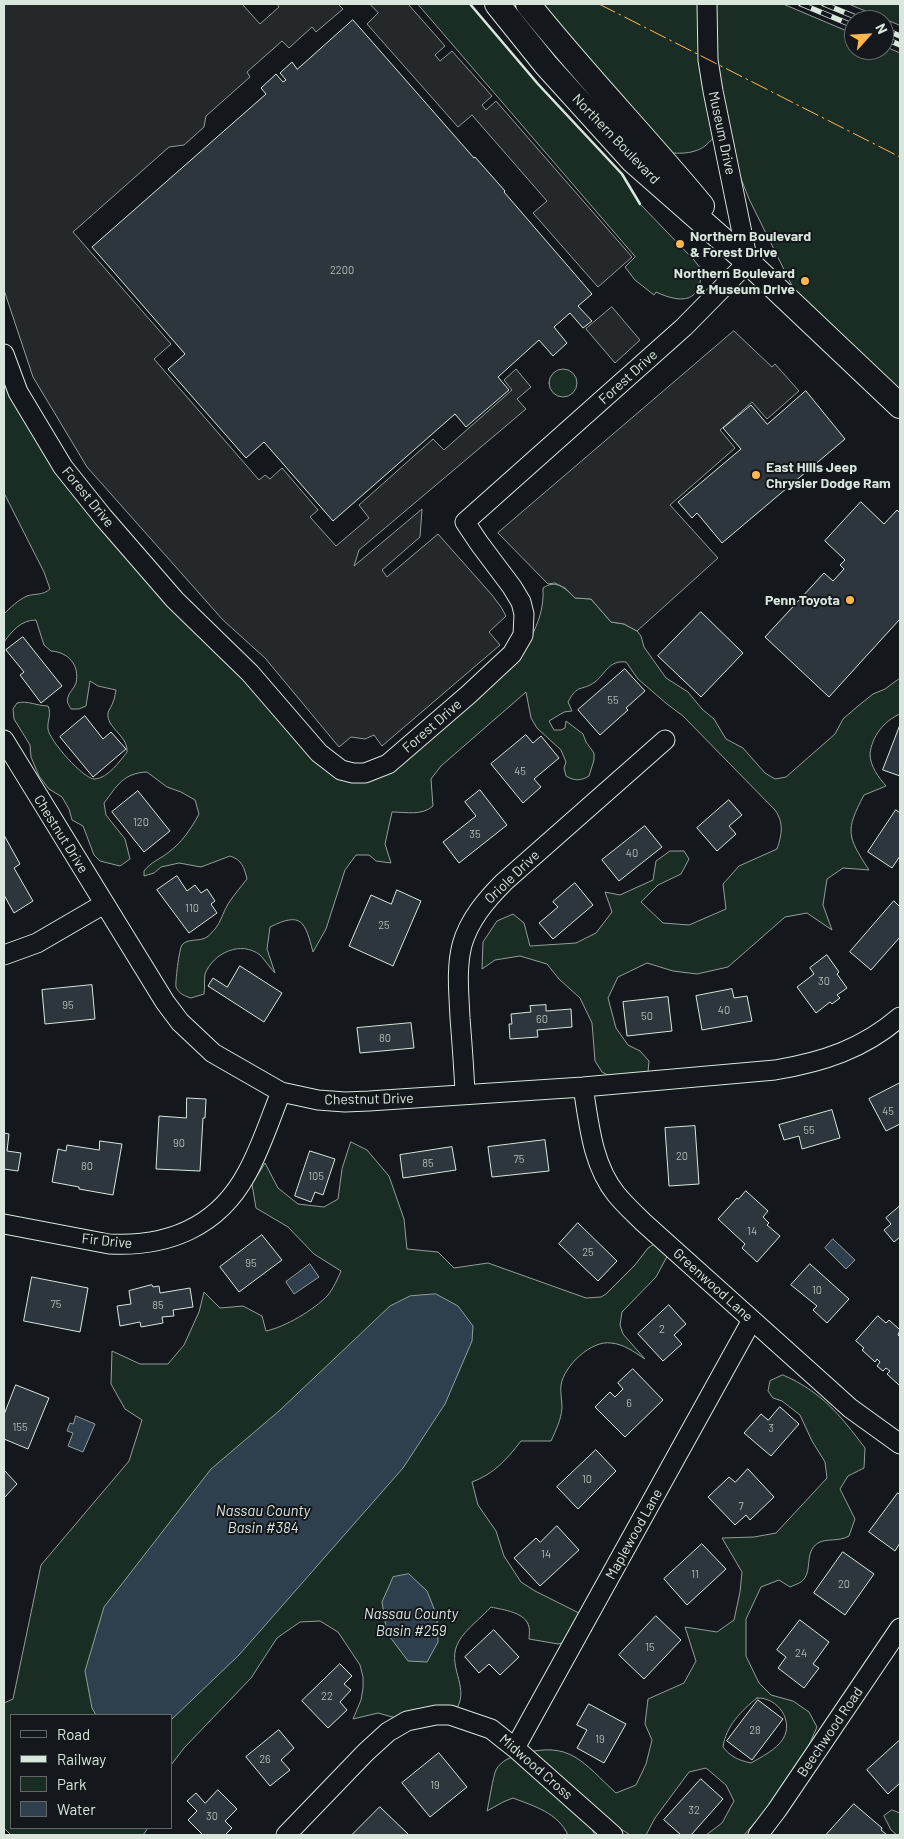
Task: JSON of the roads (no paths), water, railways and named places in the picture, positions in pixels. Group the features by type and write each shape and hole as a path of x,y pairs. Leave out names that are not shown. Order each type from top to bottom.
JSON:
{"main road":[{"name":"Northern Boulevard","path":"497,4 546,65 633,161 748,262 900,406"},
{"name":"Northern Boulevard","path":"528,4 558,42 658,152 748,262"}],"street":[{"name":"Museum Drive","path":"707,4 708,52 713,91 748,262"},
{"name":"Forest Drive","path":"4,354 18,392 58,458 110,525 175,600 250,673 319,754 341,770 365,773 388,764 468,696 512,654 523,635 524,614 521,602 464,522 684,327 748,262"},
{"name":"Chestnut Drive","path":"4,740 165,1002 180,1022 220,1058 281,1092 318,1100 345,1102 583,1087 775,1070 806,1065 830,1058 854,1047 900,1017"},
{"name":"Oriole Drive","path":"465,1094 458,987 459,962 462,945 477,912 504,882 665,740"},
{"path":"4,955 37,944 104,904"},
{"name":"Greenwood Lane","path":"583,1087 597,1158 607,1182 616,1194 643,1222 850,1408 900,1444"},
{"name":"Fir Drive","path":"4,1224 109,1244 126,1245 159,1242 196,1227 216,1213 237,1190 259,1147 281,1092"},
{"name":"Maplewood Lane","path":"515,1748 752,1320"},
{"name":"Beechwood Road","path":"758,1835 777,1810 900,1628"},
{"name":"Midwood Cross","path":"286,1835 366,1752 388,1732 406,1721 421,1717 450,1715 492,1729 613,1835"}],"water":[{"path":"833,1239 855,1260 846,1269 825,1248"},
{"path":"310,1264 319,1277 294,1294 286,1282"},
{"name":"Nassau County Basin #384","path":"436,1294 458,1306 473,1326 472,1341 445,1404 403,1468 239,1655 172,1719 172,1714 95,1714 92,1708 85,1671 104,1607 211,1469 279,1411 390,1306 410,1296"},
{"path":"76,1416 95,1424 83,1452 68,1446 73,1433 67,1431 70,1423 73,1424"},
{"name":"Nassau County Basin #259","path":"409,1574 427,1591 437,1616 438,1642 427,1662 408,1661 387,1633 382,1602 393,1577"}],"railway":[{"path":"801,4 844,22"},
{"path":"824,4 844,12"},
{"path":"894,33 900,36"},
{"path":"894,42 900,45"}],"place":[{"name":"Northern Boulevard & Forest Drive","path":"680,244"},
{"name":"Northern Boulevard & Museum Drive","path":"805,281"},
{"name":"East Hills Jeep Chrysler Dodge Ram","path":"756,475"},
{"name":"Penn Toyota","path":"850,600"}]}
